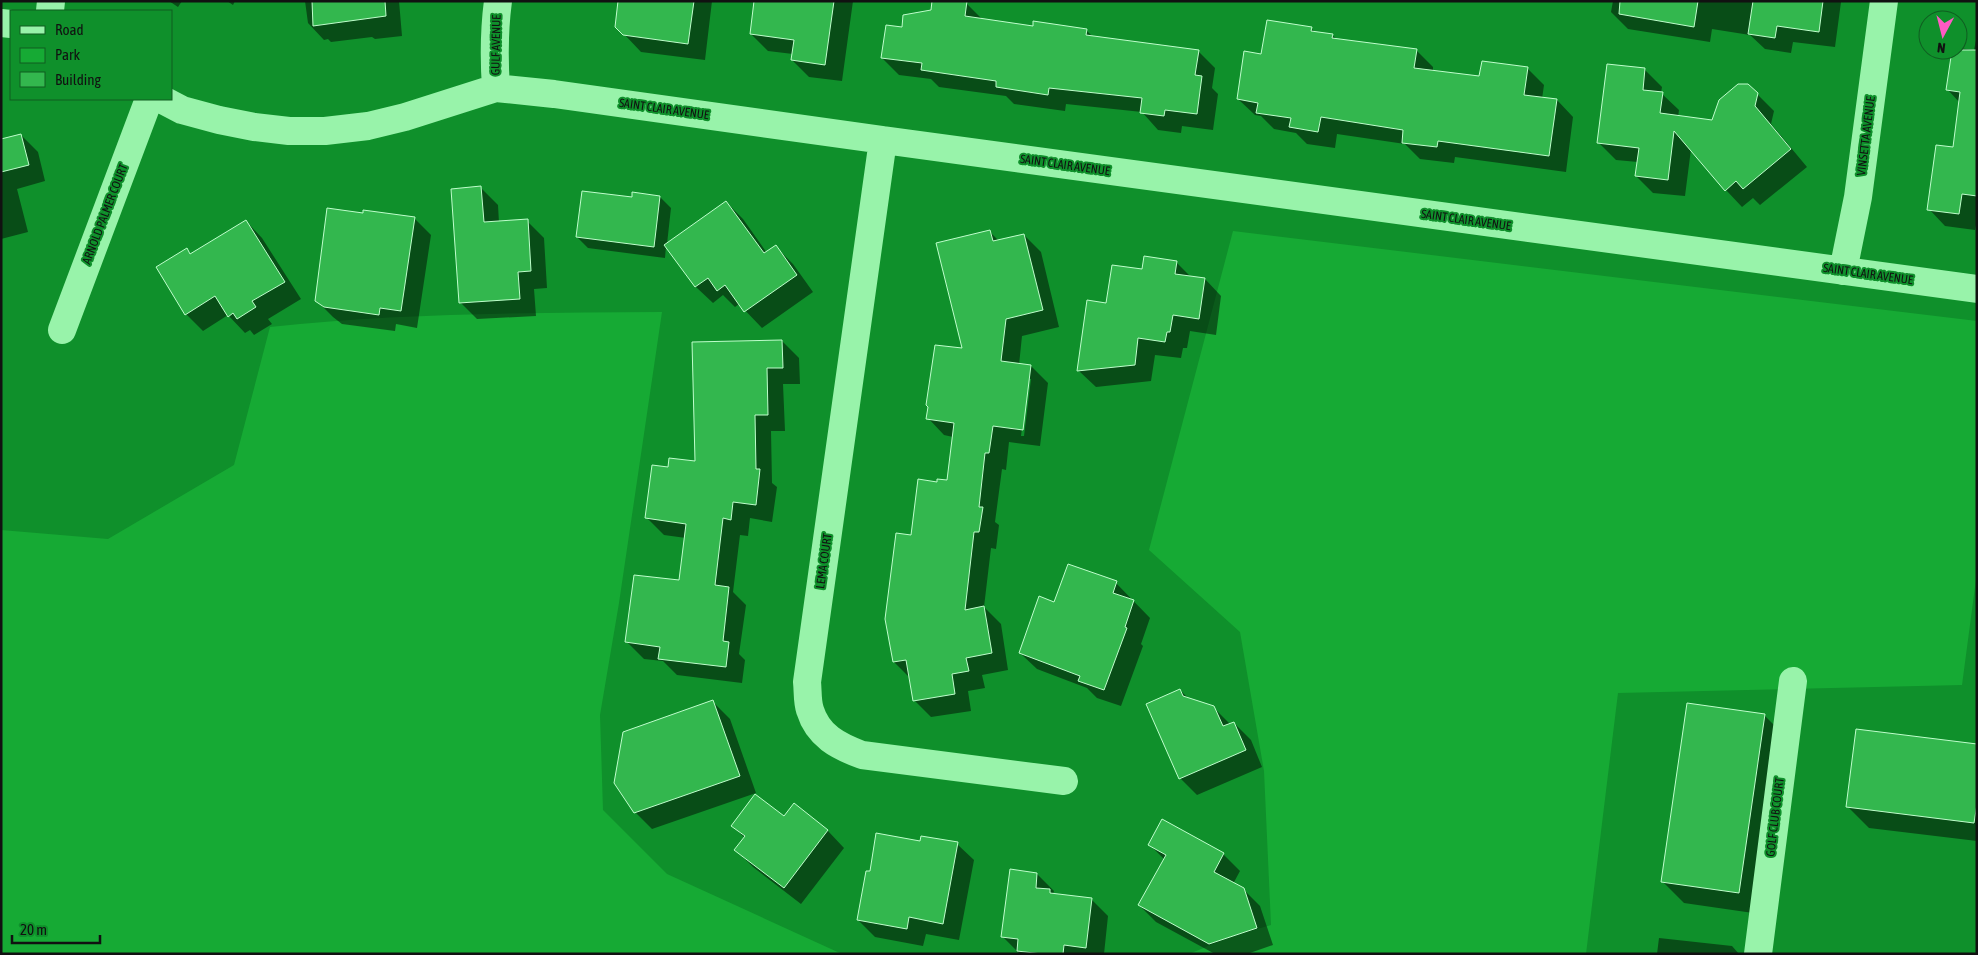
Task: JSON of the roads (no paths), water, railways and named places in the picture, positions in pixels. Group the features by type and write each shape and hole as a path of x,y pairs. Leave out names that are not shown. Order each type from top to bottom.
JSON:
{"street":[{"name":"GULF AVENUE","path":"496,88 494,49 498,1"},
{"name":"VINSETTA AVENUE","path":"1843,271 1858,197 1884,1"},
{"name":"SAINT CLAIR AVENUE","path":"163,100 182,110 254,127 289,131 325,131 368,126 404,117 496,88 554,94 1977,289"},
{"name":"ARNOLD PALMER COURT","path":"62,330 149,100"},
{"name":"LEMA COURT","path":"883,140 807,682 810,709 822,732 840,747 862,755 1064,781"},
{"name":"GOLF CLUB COURT","path":"1758,954 1793,681"}]}
